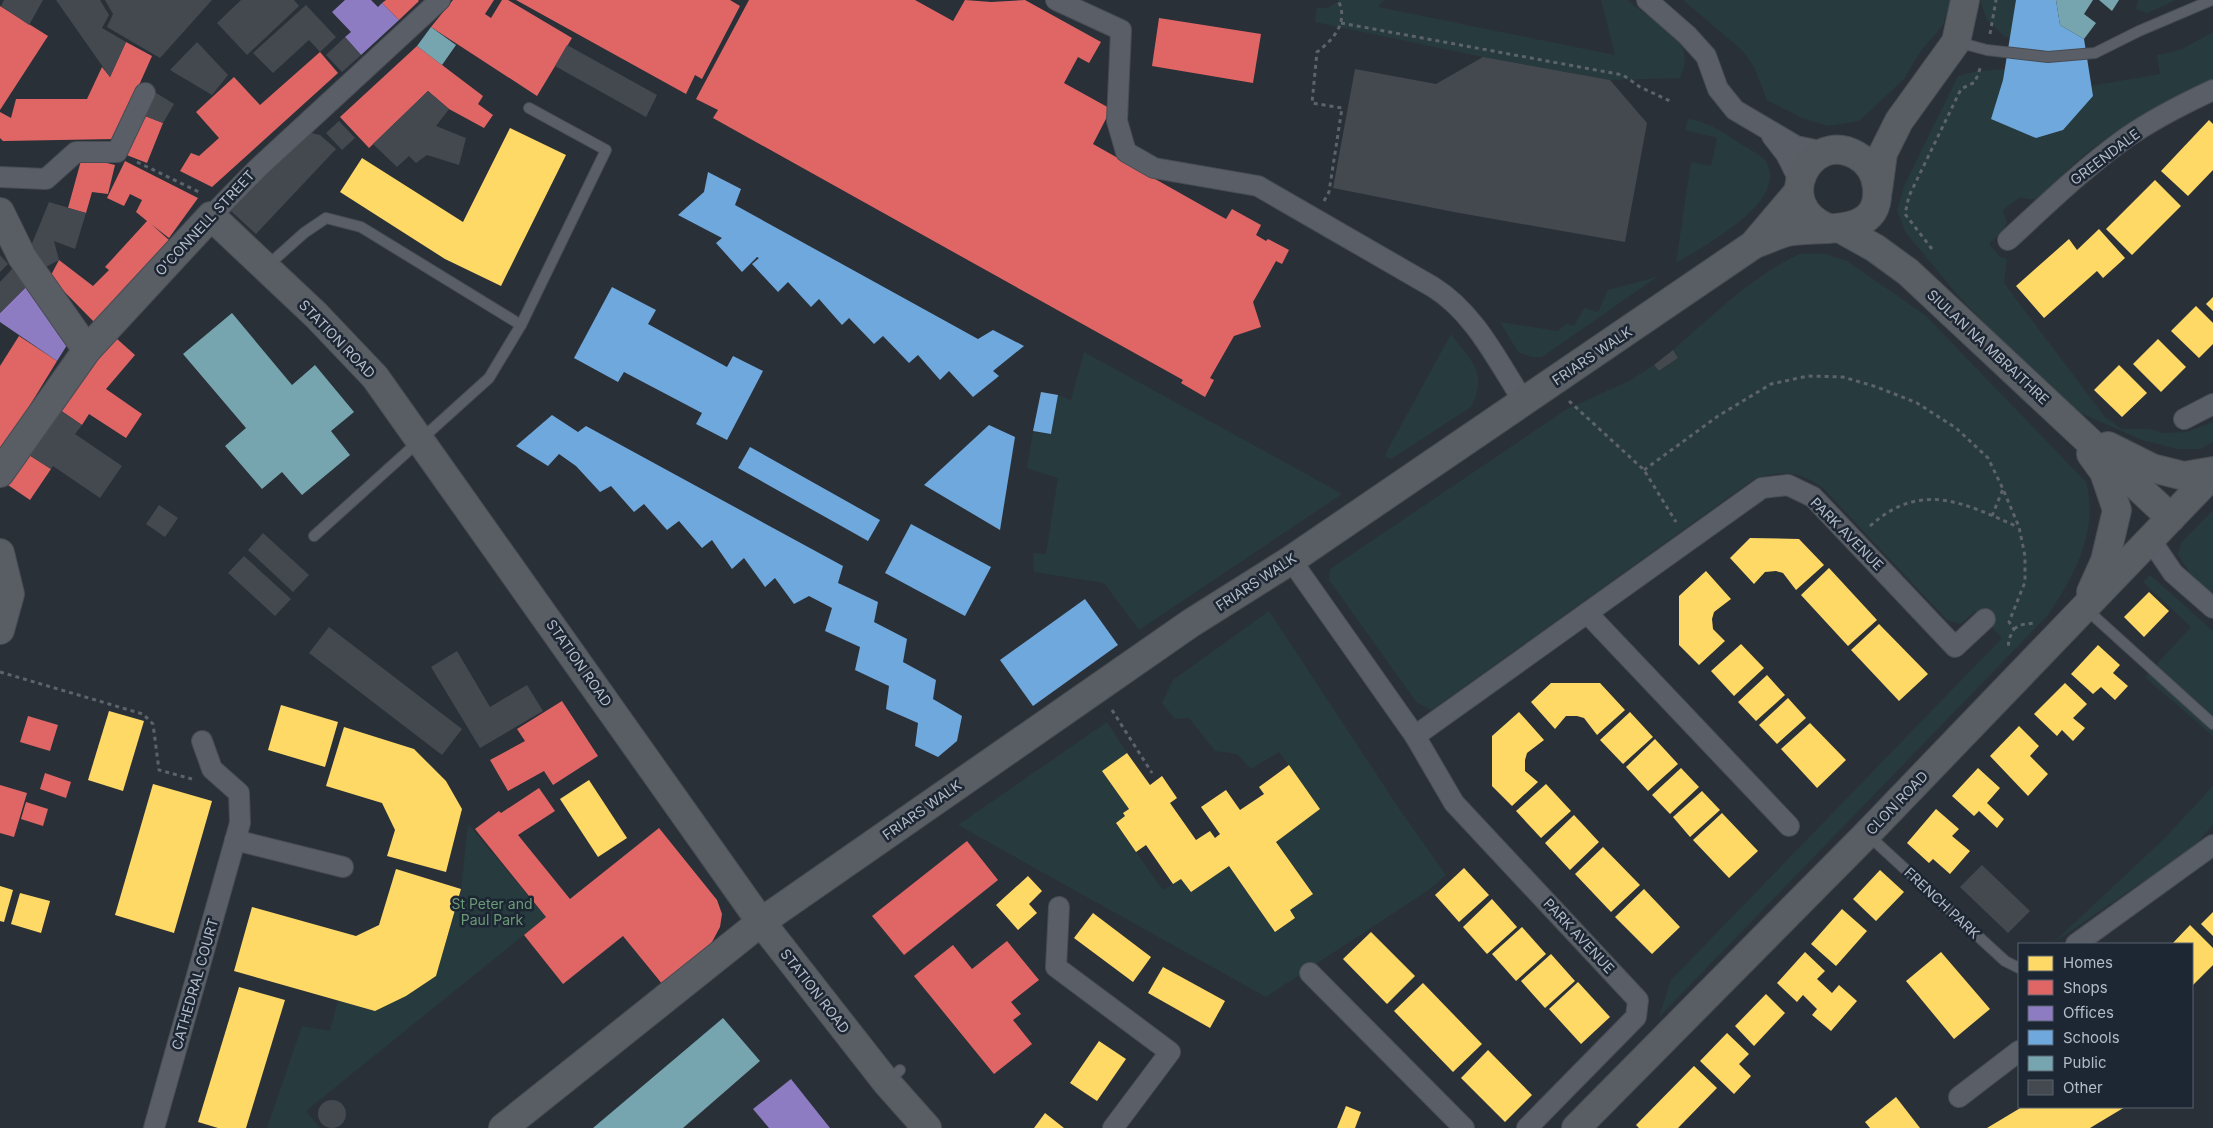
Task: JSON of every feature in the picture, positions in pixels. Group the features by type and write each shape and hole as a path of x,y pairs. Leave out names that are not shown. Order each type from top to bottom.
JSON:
{"street":[{"name":"O'CONNELL STREET","path":"0,473 87,350 217,209 440,0"},
{"path":"1056,0 1122,30 1117,121 1126,152 1154,168 1258,186 1451,298 1466,314 1524,402"},
{"path":"1647,0 1687,35 1706,56 1718,89 1735,110 1796,146 1851,152 1862,158 1870,167 1876,179 1875,201"},
{"path":"1768,130 1786,154 1799,186 1801,205 1807,215 1816,224 1834,229 1859,223 1875,201 1883,153 1899,121 1956,42 1965,0"},
{"name":"GREENDALE","path":"2008,240 2082,172 2127,138 2175,108 2213,90"},
{"path":"0,177 46,178 76,152 117,152 145,93"},
{"path":"1799,186 1809,163 1832,151 1871,139 1899,121"},
{"name":"FRIARS WALK","path":"1753,245 1799,186"},
{"name":"SIULAN NA MBRAITHRE","path":"1875,201 1887,241 1908,272"},
{"name":"STATION ROAD","path":"217,209 265,268 316,315 375,377 761,922 894,1077 927,1128"},
{"path":"0,212 22,257 87,350"},
{"name":"SIULAN NA MBRAITHRE","path":"1834,229 1876,248 1908,272 2171,518"},
{"name":"FRIARS WALK","path":"504,1128 761,922 1192,623 1291,560 1753,245 1788,232 1834,229"},
{"path":"2184,418 2213,404"},
{"name":"SIULAN NA MBRAITHRE","path":"2068,423 2122,454 2152,468 2184,476 2213,472"},
{"name":"SIULAN NA MBRAITHRE","path":"2068,423 2104,472 2117,510 2105,561 2085,608"},
{"name":"CLON ROAD","path":"1576,1128 1867,834 2213,472"},
{"name":"PARK AVENUE","path":"1415,736 1762,488 1788,485 1813,497 1955,647 1985,619"},
{"path":"2150,539 2173,572 2213,608"},
{"path":"0,553 10,594 0,630"},
{"name":"PARK AVENUE","path":"1291,560 1415,736 1454,803 1638,1000 1636,1017 1527,1128"},
{"path":"1587,613 1789,826"},
{"name":"CATHEDRAL COURT","path":"154,1128 240,823 239,793 212,769 202,741"},
{"path":"235,840 343,867"},
{"path":"2077,943 2213,845"},
{"path":"1059,907 1056,967 1170,1052 1113,1128"},
{"path":"1310,973 1464,1128"},
{"path":"1959,1097 2018,1052"}],"lane":[{"path":"1956,42 1987,50 2048,57 2095,53 2139,31 2212,0"},
{"path":"314,536 489,378 521,325 606,150 530,108"},
{"path":"265,268 304,233 326,218 361,227 521,325"},
{"path":"2085,608 2213,724"},
{"name":"FRENCH PARK","path":"1867,834 2005,961 2018,968"}],"path":[{"path":"1314,219 1329,192 1342,108 1312,103 1317,52 1333,39 1341,23 1342,8 1338,0"},
{"path":"1932,249 1905,214 1909,196 1961,89 1975,82 1987,50 1996,0"},
{"path":"1341,23 1624,75 1640,87 1670,101"},
{"path":"117,152 217,209"},
{"path":"1644,470 1718,416 1771,384 1808,376 1843,377 1877,387 1917,403 1956,428 1988,458 2019,527 2025,556 2025,582 2009,622 2014,629 2009,639 2008,652 2019,676"},
{"path":"1550,384 1644,470 1688,542"},
{"path":"1992,516 2003,488"},
{"path":"1854,540 1884,513 1908,501 1928,498 1958,502 2019,527"},
{"path":"0,672 143,714 153,724 159,770 200,781 212,769"},
{"path":"1097,689 1152,773"}],"green space":[{"path":"1339,0 1384,0 1378,7 1615,55 1601,0 1627,0 1676,36 1684,51 1685,64 1680,78 1610,80 1483,57 1315,22 1317,8 1328,8"},
{"path":"1683,0 1950,0 1943,25 1920,52 1904,79 1859,121 1828,126 1802,118 1767,100 1754,67 1743,51"},
{"path":"1980,0 2056,0 2025,43 2004,36 1987,20"},
{"path":"2138,0 2176,0 2147,13 2136,9"},
{"path":"2213,32 2213,79 2152,110 2093,148 2076,162 2043,196 2034,199 2020,197 2003,210 2007,223 2001,233 1989,244 2000,257 2007,259 2004,283 2105,417 2122,429 2149,429 2164,433 2186,432 2213,422 2213,442 2201,449 2178,449 2142,440 2069,408 1961,299 1906,233 1897,211 1904,186 1958,76 1977,71 2028,68 2061,91 2160,74 2157,55 2180,50"},
{"path":"1688,119 1711,126 1759,155 1765,160 1770,175 1767,191 1756,206 1723,234 1676,263 1691,162 1711,166 1717,138 1685,130"},
{"path":"1800,254 1825,254 1847,261 1925,315 2086,482 2089,500 2087,535 2075,568 2048,615 1659,1017 1671,980 2002,638 1976,611 1960,624 1947,620 1822,487 1797,475 1781,473 1754,479 1432,710 1417,703 1329,580 1330,569 1567,409 1629,381 1654,365 1659,372 1678,358 1673,350 1733,298 1765,274"},
{"path":"1657,277 1542,357 1532,357 1518,352 1500,322 1558,331 1566,324 1574,326 1584,308 1598,312 1608,290"},
{"path":"1451,334 1471,360 1478,376 1476,395 1471,407 1391,459 1386,457 1386,453"},
{"path":"1084,352 1342,494 1139,630 1104,583 1034,572 1033,553 1046,554 1058,478 1027,468 1033,432 1051,434 1058,395 1071,400"},
{"path":"2213,510 2213,604 2205,598 2178,554 2182,542"},
{"path":"2150,575 2213,631 2213,736 2145,677 2191,627 2143,582"},
{"path":"1269,611 1400,810 1446,875 1430,889 1266,997 958,825 1107,722 1127,753 1102,771 1129,809 1125,816 1116,824 1163,890 1181,879 1191,892 1229,866 1275,932 1295,918 1290,910 1313,894 1276,842 1320,809 1279,752 1251,769 1237,754 1215,751 1189,718 1175,719 1162,703 1173,680"},
{"path":"2213,786 2213,824 2196,845 2053,943 2165,838"},
{"name":"St Peter and Paul Park","path":"468,824 546,917 306,1111 320,1128 267,1128 302,1026 330,1031 338,1000 375,1011 436,976 461,889"}],"building: Homes":[{"path":"2209,120 2213,124 2213,170 2188,196 2161,171"},
{"path":"510,128 566,155 501,286 445,259 340,192 362,158 463,222"},
{"path":"2155,180 2181,206 2132,255 2106,229"},
{"path":"2099,229 2125,258 2103,278 2097,271 2044,318 2016,286 2069,239 2077,250"},
{"path":"2213,297 2213,311 2206,304"},
{"path":"2196,306 2213,323 2213,344 2199,358 2171,331"},
{"path":"2158,339 2186,367 2161,392 2133,364"},
{"path":"2119,365 2147,393 2122,417 2094,390"},
{"path":"1750,538 1799,539 1824,565 1796,590 1783,573 1776,571 1765,572 1754,584 1730,558"},
{"path":"1829,568 1877,620 1848,646 1801,595"},
{"path":"1706,571 1731,599 1714,612 1712,619 1713,629 1725,641 1699,665 1679,645 1679,596"},
{"path":"2149,592 2169,611 2144,637 2124,617"},
{"path":"1879,624 1928,674 1899,701 1851,650"},
{"path":"1741,644 1764,668 1734,696 1711,671"},
{"path":"2098,645 2120,665 2113,673 2128,686 2115,700 2101,687 2093,694 2071,674"},
{"path":"1767,675 1785,695 1756,721 1738,702"},
{"path":"1551,683 1600,683 1625,710 1597,735 1584,718 1577,716 1566,716 1555,729 1531,702"},
{"path":"2065,683 2087,704 2073,718 2085,728 2073,741 2062,730 2057,736 2034,714"},
{"path":"1788,698 1806,718 1777,744 1759,725"},
{"path":"281,705 338,722 325,767 268,750"},
{"path":"109,711 144,721 123,791 88,780"},
{"path":"1519,712 1544,740 1527,753 1525,760 1525,771 1538,782 1512,806 1492,786 1492,736"},
{"path":"1630,712 1653,737 1623,764 1600,740"},
{"path":"1810,723 1846,760 1817,788 1781,749"},
{"path":"2019,726 2039,746 2030,756 2048,774 2028,796 1990,756"},
{"path":"344,727 414,749 446,781 462,809 446,872 387,856 395,830 382,803 326,786"},
{"path":"1655,739 1678,764 1648,791 1626,767"},
{"path":"1127,753 1150,785 1162,776 1177,798 1170,803 1196,840 1210,831 1215,838 1220,834 1201,807 1226,790 1240,810 1264,794 1259,787 1289,765 1320,809 1276,842 1313,894 1290,910 1295,918 1275,932 1229,866 1191,892 1181,879 1173,884 1146,845 1136,852 1116,823 1125,816 1123,813 1129,809 1102,771"},
{"path":"1681,768 1699,787 1670,814 1652,795"},
{"path":"1978,768 2000,788 1987,803 2004,819 1997,828 1979,811 1974,816 1952,796"},
{"path":"589,780 627,838 598,857 560,799"},
{"path":"153,784 212,801 174,933 115,915"},
{"path":"1546,784 1571,811 1541,838 1516,811"},
{"path":"1702,791 1720,810 1690,837 1673,817"},
{"path":"1936,809 1959,829 1952,836 1970,851 1950,874 1933,859 1929,863 1907,843"},
{"path":"1722,813 1758,851 1729,878 1693,840"},
{"path":"1574,815 1599,842 1570,870 1545,843"},
{"path":"1603,847 1640,885 1611,912 1575,874"},
{"path":"1464,868 1489,895 1459,922 1435,895"},
{"path":"396,869 461,889 436,976 406,996 375,1011 234,971 252,907 356,936 379,925"},
{"path":"1880,870 1904,892 1876,921 1853,899"},
{"path":"1028,876 1042,891 1029,904 1037,913 1018,930 996,905"},
{"path":"0,886 13,890 4,922 0,921"},
{"path":"1644,889 1680,927 1652,954 1615,917"},
{"path":"20,893 50,901 41,933 11,924"},
{"path":"1492,899 1517,927 1487,954 1463,927"},
{"path":"1842,909 1867,931 1836,966 1811,944"},
{"path":"2213,912 2213,936 2201,924"},
{"path":"1093,913 1151,957 1133,982 1074,938"},
{"path":"2190,925 2213,948 2213,965 2193,985 2193,943 2173,943"},
{"path":"1522,927 1546,954 1516,981 1492,954"},
{"path":"1371,932 1415,976 1387,1004 1343,959"},
{"path":"1805,952 1825,971 1817,979 1832,993 1839,985 1857,1001 1831,1031 1812,1015 1817,1009 1803,995 1797,1002 1777,983"},
{"path":"1941,952 1990,1009 1954,1039 1906,981"},
{"path":"1551,954 1575,981 1545,1008 1521,981"},
{"path":"1163,967 1225,1001 1210,1028 1148,993"},
{"path":"1578,982 1610,1017 1581,1044 1549,1009"},
{"path":"1423,983 1482,1044 1453,1072 1394,1011"},
{"path":"239,987 285,1000 246,1128 218,1128 198,1122"},
{"path":"1766,994 1785,1013 1754,1046 1735,1026"},
{"path":"1727,1033 1749,1054 1739,1064 1751,1076 1734,1094 1700,1061"},
{"path":"1099,1041 1126,1059 1097,1101 1070,1083"},
{"path":"1488,1050 1532,1095 1505,1122 1461,1078"},
{"path":"1694,1066 1717,1088 1678,1128 1639,1128 1636,1125"},
{"path":"1896,1097 1920,1128 1870,1128 1865,1122"},
{"path":"1346,1106 1361,1112 1355,1128 1337,1128"},
{"path":"2020,1108 2123,1108 2090,1128 1987,1128"},
{"path":"1045,1113 1064,1128 1034,1128"}],"building: Shops":[{"path":"386,0 419,1 399,20 382,3"},
{"path":"453,0 494,0 485,14 491,18 502,0 508,0 572,38 537,96 431,27"},
{"path":"516,0 730,0 740,6 702,79 695,75 686,94"},
{"path":"749,0 915,0 953,21 965,0 991,2 1025,0 1101,42 1089,63 1078,57 1064,83 1111,109 1093,144 1226,219 1232,209 1261,225 1256,235 1289,250 1282,264 1276,261 1253,302 1261,327 1234,336 1210,378 1214,380 1205,397 1181,383 1183,380 713,118 718,110 696,99"},
{"path":"0,6 48,36 0,110"},
{"path":"1159,18 1261,34 1253,83 1152,66"},
{"path":"126,42 152,56 115,139 3,141 0,138 0,112 11,118 16,99 87,99 102,67 110,77"},
{"path":"417,46 483,96 478,104 493,115 484,128 449,109 428,91 369,148 340,117"},
{"path":"320,52 338,73 212,187 180,171 191,153 199,156 219,138 196,112 234,77 260,105"},
{"path":"140,114 163,123 147,163 124,154"},
{"path":"82,157 115,165 108,194 92,192 86,213 68,208"},
{"path":"125,161 198,198 169,238 151,224 169,240 94,322 50,277 59,260 93,286 109,270 105,267 147,221 136,212 142,200 130,194 124,206 107,198"},
{"path":"19,336 57,361 0,454 0,366"},
{"path":"116,338 135,355 106,389 142,414 126,438 89,414 82,425 60,410 88,369"},
{"path":"29,455 51,469 30,500 8,485"},
{"path":"562,701 598,756 553,785 544,771 508,791 490,760 525,741 517,729"},
{"path":"28,716 58,725 50,751 20,742"},
{"path":"45,773 71,782 66,798 40,789"},
{"path":"0,785 27,793 14,837 0,833"},
{"path":"539,788 555,811 518,835 570,899 659,828 717,900 722,914 720,927 712,942 700,955 663,985 623,936 563,984 524,935 546,917 475,829 499,811 501,813"},
{"path":"26,802 48,809 43,826 21,819"},
{"path":"967,841 998,880 904,955 872,916"},
{"path":"1007,941 1039,980 1011,1002 1021,1014 1013,1020 1032,1044 994,1074 914,976 953,945 972,969"}],"building: Offices":[{"path":"345,0 371,0 378,7 382,3 399,20 361,55 345,37 351,32 332,12"},
{"path":"29,284 69,342 57,361 0,322 0,313"},
{"path":"791,1079 830,1128 769,1128 753,1109"}],"building: Schools":[{"path":"2016,0 2056,0 2060,25 2084,39 2093,96 2063,130 2036,138 1991,119 2003,80"},
{"path":"708,172 741,189 735,205 978,339 993,330 1024,346 993,371 999,376 973,397 949,371 940,380 918,355 909,363 883,336 874,344 849,318 842,325 819,299 811,307 788,282 778,292 752,264 759,258 757,257 742,272 716,243 722,238 678,215 704,192"},
{"path":"612,287 656,310 648,324 727,367 733,356 763,371 727,440 696,424 702,413 624,372 618,382 574,358"},
{"path":"1041,392 1058,395 1051,434 1033,431"},
{"path":"552,415 578,432 586,426 843,566 838,583 878,602 874,622 907,639 903,662 936,680 933,699 962,716 957,741 938,757 915,746 918,723 886,709 889,686 855,670 860,647 825,631 832,608 809,596 794,604 775,578 765,587 744,558 732,569 712,540 702,548 679,521 667,530 644,504 634,512 611,486 600,492 576,466 559,454 548,466 516,446"},
{"path":"989,425 1015,437 1000,530 924,485"},
{"path":"750,447 880,520 868,541 738,468"},
{"path":"911,524 991,567 965,616 885,573"},
{"path":"1085,599 1118,645 1033,706 1000,660"}],"building: Public":[{"path":"2056,0 2093,0 2084,14 2096,23 2084,39 2060,25"},
{"path":"2099,0 2119,0 2112,11"},
{"path":"431,27 456,45 442,65 417,46"},
{"path":"232,313 292,385 315,365 354,412 331,431 350,455 302,495 282,472 262,489 225,446 246,428 183,354"},
{"path":"723,1018 760,1061 683,1128 593,1128"}],"building: Other":[{"path":"4,0 43,0 29,25 1,6"},
{"path":"56,0 100,0 109,15 102,28 126,42 110,77"},
{"path":"105,0 212,0 160,58 107,27 113,14"},
{"path":"241,0 294,0 299,6 247,55 217,23"},
{"path":"306,5 336,37 320,52 309,40 273,73 253,53"},
{"path":"345,37 361,55 342,72 326,55"},
{"path":"197,42 228,75 212,95 170,70"},
{"path":"567,45 657,95 646,117 555,66"},
{"path":"1483,57 1610,80 1647,123 1625,242 1454,212 1333,188 1355,69 1436,84"},
{"path":"153,91 174,104 163,123 140,114"},
{"path":"428,91 449,109 436,126 466,138 459,165 427,155 416,163 409,156 397,167 373,144"},
{"path":"339,121 355,138 342,150 326,133"},
{"path":"307,132 320,135 336,149 256,234 231,211"},
{"path":"49,202 86,213 75,249 54,241 59,260 44,268 31,246"},
{"path":"0,255 8,264 0,272"},
{"path":"13,268 29,284 0,313 0,282"},
{"path":"1673,350 1678,358 1659,371 1654,365"},
{"path":"60,410 82,425 75,434 122,466 100,498 53,466 51,469 29,455"},
{"path":"159,505 178,518 165,537 146,524"},
{"path":"263,533 309,575 293,592 248,550"},
{"path":"244,556 291,599 275,616 228,573"},
{"path":"329,627 462,729 442,755 309,653"},
{"path":"457,651 490,707 527,685 543,711 480,748 431,667"},
{"path":"1982,865 2030,911 2008,933 1960,887"},
{"path":"332,1100 342,1104 346,1114 342,1124 332,1128 322,1124 318,1114 322,1104"}]}
